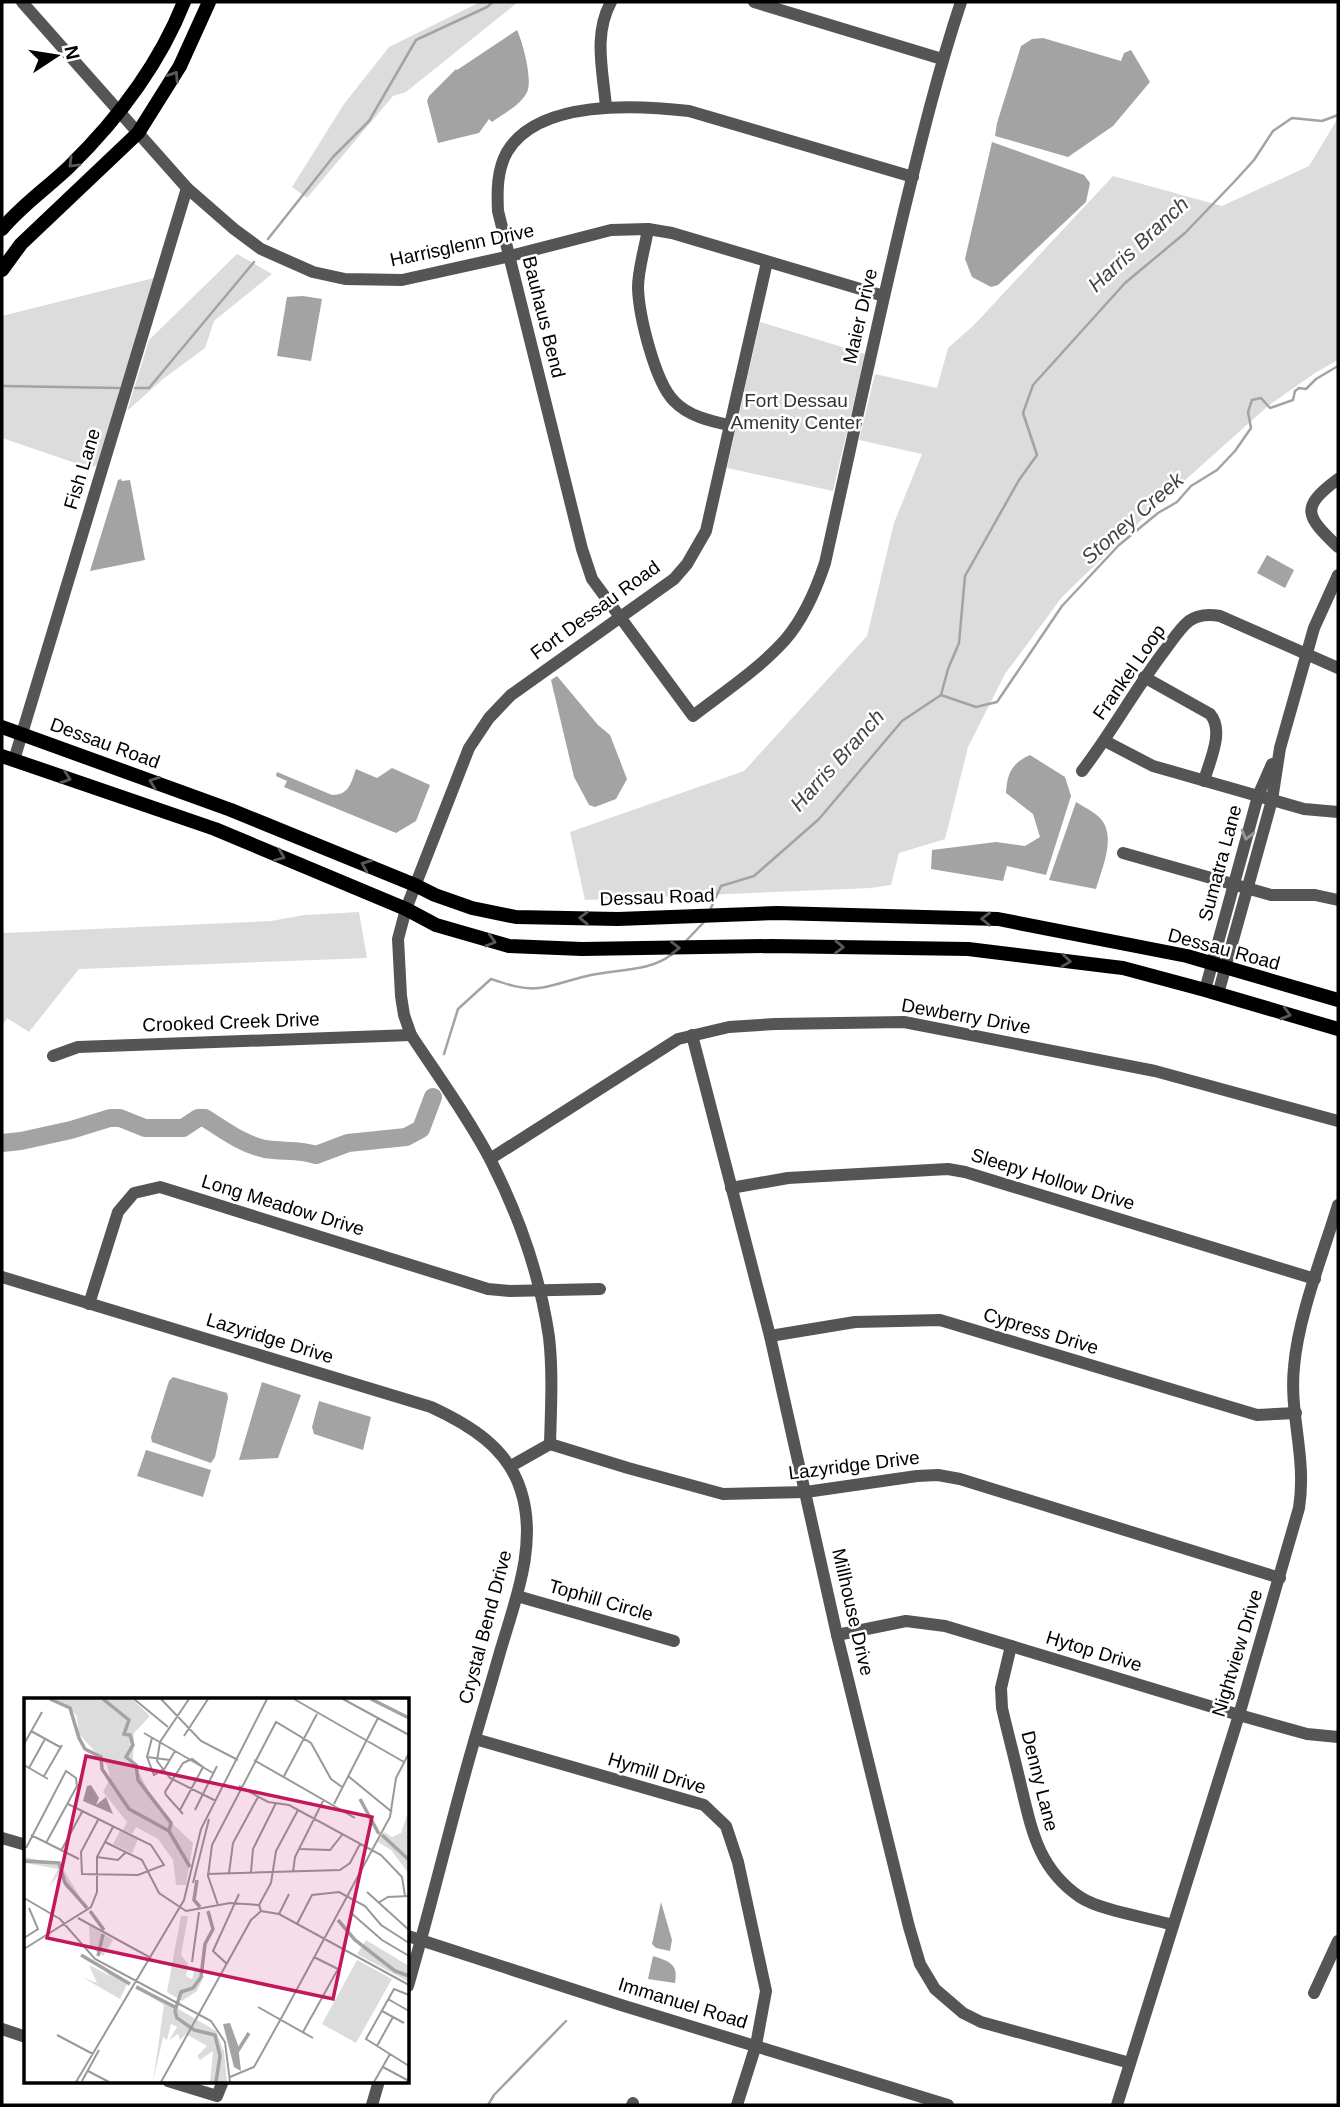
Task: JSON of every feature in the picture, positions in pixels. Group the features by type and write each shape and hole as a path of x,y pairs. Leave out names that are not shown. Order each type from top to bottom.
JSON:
{"main road":[{"path":"2,229 68,168 118,112 155,63 174,28 184,2"},
{"path":"2,270 21,244 138,133 180,66 209,2"},
{"name":"Dessau Road","path":"2,727 230,810 435,895 472,908 516,917 777,913 998,919 1187,956 1338,1000"},
{"path":"8,758 215,829 406,909 436,925 506,945 582,949 771,946 968,949 1123,968 1338,1029"}],"street":[{"name":"Harrisglenn Drive","path":"22,2 187,188 233,229 261,249 285,262 313,272 345,279 402,280 611,230 648,229 672,233 884,296"},
{"path":"606,107 600,37 604,16 611,2"},
{"path":"754,2 942,59"},
{"name":"Maier Drive","path":"693,716 764,661 786,639 816,589 825,563 884,296 942,59 961,2"},
{"name":"Bauhaus Bend","path":"693,716 592,579 582,549 498,211 497,187 501,169 508,152 519,138 555,117 606,107 657,107 690,111 913,177"},
{"name":"Fish Lane","path":"8,758 22,733 187,188"},
{"path":"648,229 638,286 640,307 659,380 674,401 690,413 729,425"},
{"name":"Fort Dessau Road","path":"406,909 469,748 489,718 511,695 674,579 696,550 706,531 767,262"},
{"path":"1338,479 1319,493 1311,507 1317,526 1338,547"},
{"name":"Sumatra Lane","path":"1219,966 1248,888 1272,800 1280,748 1314,628 1338,575"},
{"name":"Frankel Loop","path":"1082,771 1105,741 1144,677 1187,622 1208,614 1220,616 1338,668"},
{"path":"1144,677 1215,719 1217,733 1204,781"},
{"name":"Frankel Loop","path":"1105,741 1153,766 1304,809 1338,812"},
{"name":"Sumatra Lane","path":"1212,992 1234,884 1258,796 1280,748"},
{"path":"1123,853 1271,895 1315,895 1338,900"},
{"path":"406,909 398,939 404,1015 411,1035 490,1159 524,1233 549,1336 550,1444 511,1466"},
{"name":"Dewberry Drive","path":"490,1159 678,1039 729,1027 775,1024 904,1022 1155,1071 1338,1121"},
{"name":"Crooked Creek Drive","path":"53,1056 78,1047 411,1035"},
{"name":"Millhouse Drive","path":"692,1035 770,1336 837,1635 920,1964 934,1989 949,2003 981,2022 1130,2063"},
{"name":"Sleepy Hollow Drive","path":"731,1188 788,1178 948,1169 1315,1279"},
{"name":"Long Meadow Drive","path":"89,1304 118,1212 134,1193 160,1187 488,1289 600,1289"},
{"name":"Nightview Drive","path":"1117,2105 1239,1715 1299,1508 1303,1485 1293,1370 1315,1279 1338,1205"},
{"name":"Lazyridge Drive","path":"2,1277 431,1407 476,1431 494,1446 511,1466"},
{"name":"Cypress Drive","path":"770,1336 856,1322 910,1319 940,1321 1256,1415 1296,1413"},
{"name":"Lazyridge Drive","path":"550,1444 723,1494 806,1492 917,1476 938,1475 960,1479 1280,1578"},
{"name":"Crystal Bend Drive","path":"410,1979 526,1556 528,1532 521,1490 511,1466"},
{"name":"Tophill Circle","path":"517,1596 674,1640"},
{"name":"Hytop Drive","path":"837,1635 894,1623 920,1622 945,1626 1239,1715 1307,1734 1338,1737"},
{"name":"Denny Lane","path":"1011,1646 1001,1688 1002,1707 1034,1839 1047,1864 1057,1878 1081,1898 1096,1905 1173,1925"},
{"name":"Hymill Drive","path":"475,1739 704,1805 726,1826 738,1862 766,1991 757,2045 737,2105"},
{"path":"2,1838 24,1844"},
{"name":"Immanuel Road","path":"410,1937 621,2005 948,2105"},
{"path":"1314,1993 1338,1941"},
{"path":"2,2029 24,2036"},
{"path":"171,2082 217,2096 223,2082"},
{"path":"372,2105 379,2082"}],"green space":[{"path":"480,2 518,2 406,92 393,96 307,198 292,187 344,104 389,47"},
{"path":"1338,118 1338,360 1268,406 1155,507 1062,597 1005,674 968,747 945,839 899,853 891,885 585,900 570,832 744,771 867,636 894,523 922,454 859,440 875,374 937,388 948,348 974,325 1113,176 1222,206 1309,166"},
{"path":"237,254 272,274 214,321 205,348 163,379 127,411 149,340"},
{"path":"154,278 97,465 90,468 2,438 2,316"},
{"name":"Fort Dessau Amenity Center","path":"760,322 865,354 833,491 727,468"},
{"path":"359,912 367,958 79,969 29,1032 7,1018 2,1026 2,931 5,933 271,921 304,915"}],"shaded area":[{"path":"517,30 528,72 526,94 515,106 492,122 489,119 479,133 438,143 427,101 429,96 456,69"},
{"path":"1043,38 1121,61 1124,53 1131,50 1150,82 1113,126 1068,157 995,136 1021,46 1032,39"},
{"path":"992,142 1084,175 1090,183 1086,202 998,285 991,287 972,277 965,259"},
{"path":"287,297 322,299 311,361 277,356"},
{"path":"118,480 130,480 145,560 90,571"},
{"path":"1267,555 1294,570 1285,588 1257,573"},
{"path":"557,676 598,725 610,735 627,779 616,799 595,807 589,805 574,777 551,680"},
{"path":"1030,755 1065,777 1071,796 1046,875 1007,866 1003,881 931,869 932,850 996,842 1025,846 1040,837 1033,814 1006,793 1012,770"},
{"path":"392,768 430,785 416,821 396,833 284,787 287,781 276,776 277,772 332,795 346,790 356,769 377,778"},
{"path":"1076,802 1100,818 1105,825 1107,852 1096,889 1049,880"},
{"path":"173,1377 227,1393 215,1457 211,1463 152,1442 151,1437 169,1381"},
{"path":"262,1382 301,1395 278,1458 239,1460"},
{"path":"319,1401 371,1417 363,1450 314,1434 312,1427"},
{"path":"146,1450 211,1470 203,1497 137,1476"},
{"path":"661,1902 672,1940 670,1951 656,1948 652,1944"},
{"path":"653,1956 672,1964 676,1971 675,1983 648,1979"}],"waterway":[{"path":"268,239 333,157 369,121 416,40 493,2"},
{"name":"Harris Branch","path":"710,910 721,886 754,876 819,819 902,721 941,695 959,643 965,576 1019,480 1037,455 1023,413 1033,385 1125,283 1185,233 1234,182 1254,160 1273,131 1292,118 1322,121 1338,115"},
{"path":"135,388 149,388 254,262"},
{"name":"Stoney Creek","path":"941,695 976,707 997,702 1062,606 1119,545 1158,513 1177,502 1191,486 1217,470 1235,451 1251,428 1248,412 1252,400 1261,398 1270,408 1293,400 1295,391 1299,388 1306,389 1316,379 1338,366"},
{"path":"2,386 119,388"},
{"name":"Harris Branch","path":"685,942 704,922"},
{"name":"Harris Branch","path":"444,1054 458,1009 491,979 509,985 539,988 581,977 643,967 672,954"},
{"name":"Harris Branch","path":"2,1143 71,1130 110,1118 120,1118 145,1128 183,1128 198,1118 205,1118 257,1147 316,1155 348,1143 406,1137 421,1129 433,1097"},
{"path":"488,2105 494,2095 566,2021"}]}
